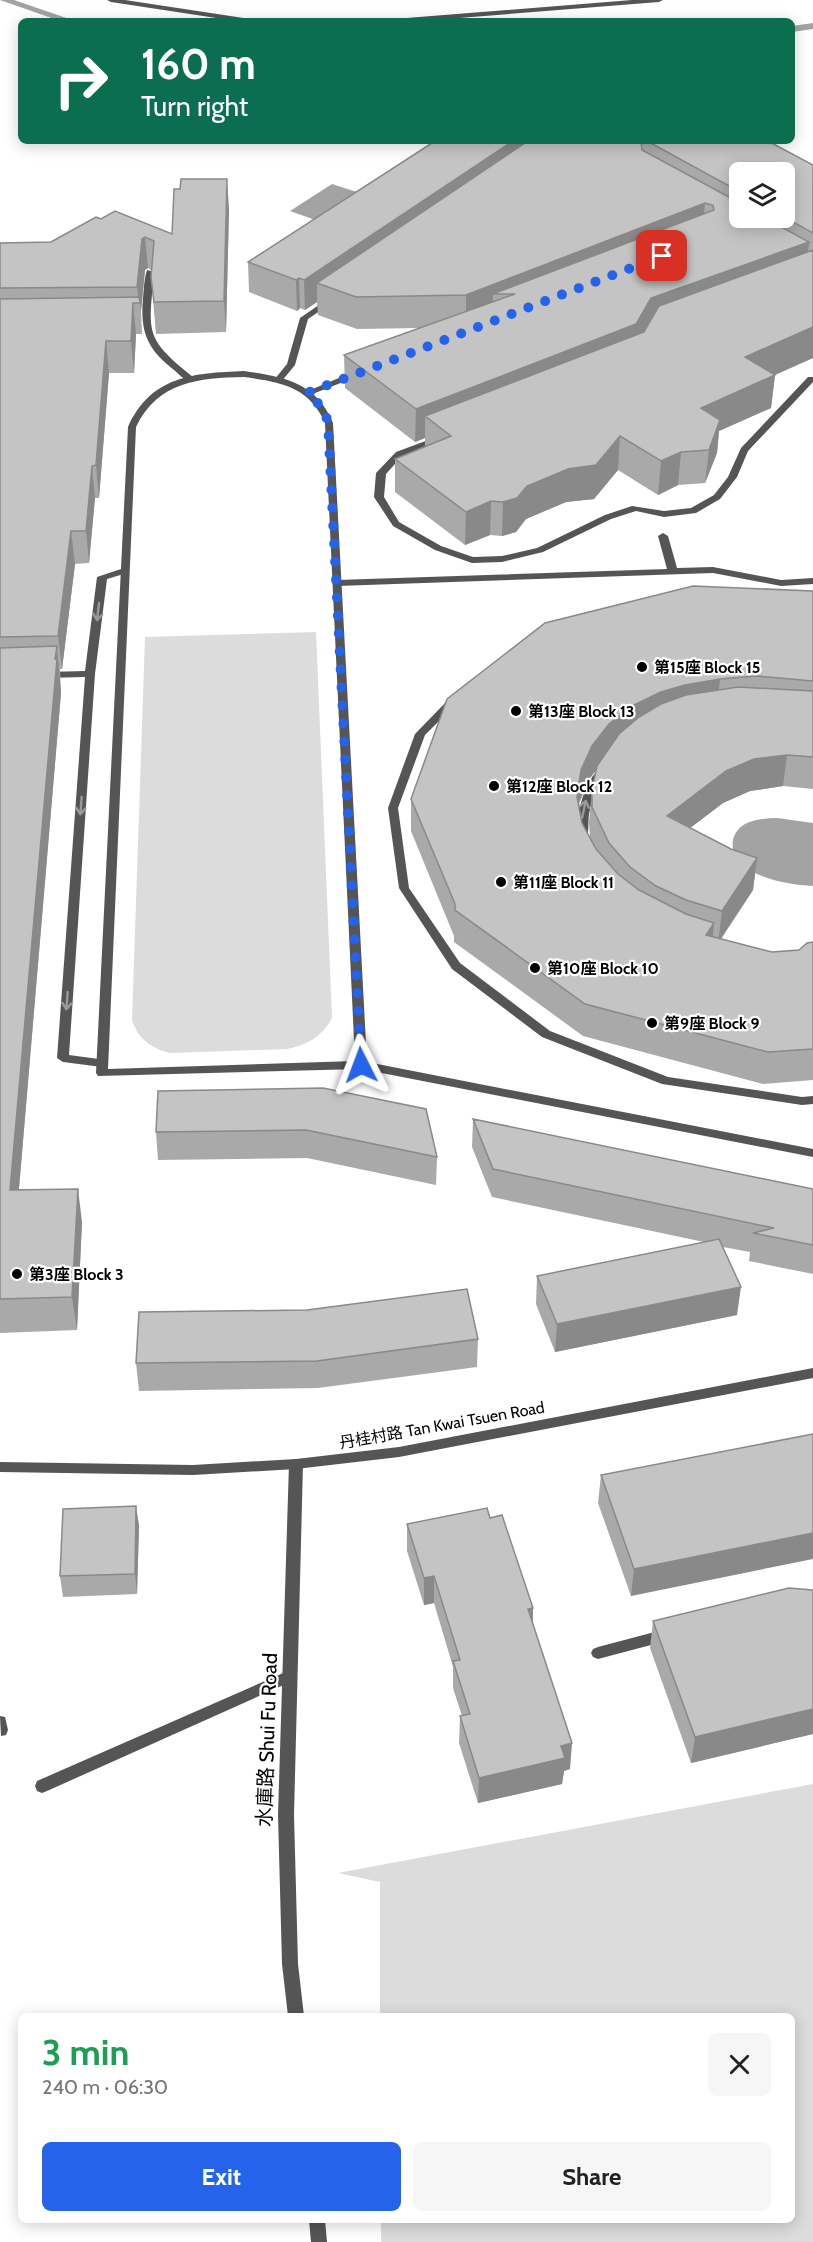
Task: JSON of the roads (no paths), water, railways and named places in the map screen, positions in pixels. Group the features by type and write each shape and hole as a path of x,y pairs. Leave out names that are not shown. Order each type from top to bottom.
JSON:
{"street":[{"path":"111,0 230,18"},
{"path":"432,18 658,0"},
{"path":"150,272 147,323 150,338 160,352 190,379"},
{"path":"278,380 291,364 304,318 343,292"},
{"path":"135,323 147,323"},
{"path":"307,393 364,371"},
{"path":"361,1065 328,423 324,409 307,393 294,385 244,374 190,379 148,399 136,413 132,427 102,1073 361,1065 813,1153"},
{"path":"453,433 399,454 381,473 379,497 396,524 438,548 472,560 502,559 540,550 635,508 664,514 693,510 717,497 732,477 744,450 811,379"},
{"path":"663,536 673,572"},
{"path":"337,584 713,570 781,583 813,581"},
{"path":"102,1063 63,1058 90,674 102,577 124,571"},
{"path":"34,675 90,674"},
{"path":"457,697 420,735 393,808 404,888 456,966 546,1034 666,1081 802,1101 813,1100"},
{"path":"584,846 582,820 587,795 600,772 607,765"},
{"name":"丹桂村路 Tan Kwai Tsuen Road","path":"0,1467 194,1470 297,1464 399,1452 813,1373"},
{"name":"水庫路 Shui Fu Road","path":"296,2013 290,1964 286,1887 286,1815 297,1464"},
{"path":"598,1653 685,1630"},
{"path":"42,1786 290,1676"},
{"path":"317,2223 319,2242"}],"waterway":[{"path":"4,0 61,18"},
{"path":"795,29 813,26"}],"place":[{"name":"第15座 Block 15","path":"642,667"},
{"name":"第13座 Block 13","path":"516,711"},
{"name":"第12座 Block 12","path":"494,786"},
{"name":"第11座 Block 11","path":"501,882"},
{"name":"第10座 Block 10","path":"535,968"},
{"name":"第9座 Block 9","path":"652,1023"},
{"name":"第3座 Block 3","path":"17,1274"}]}
